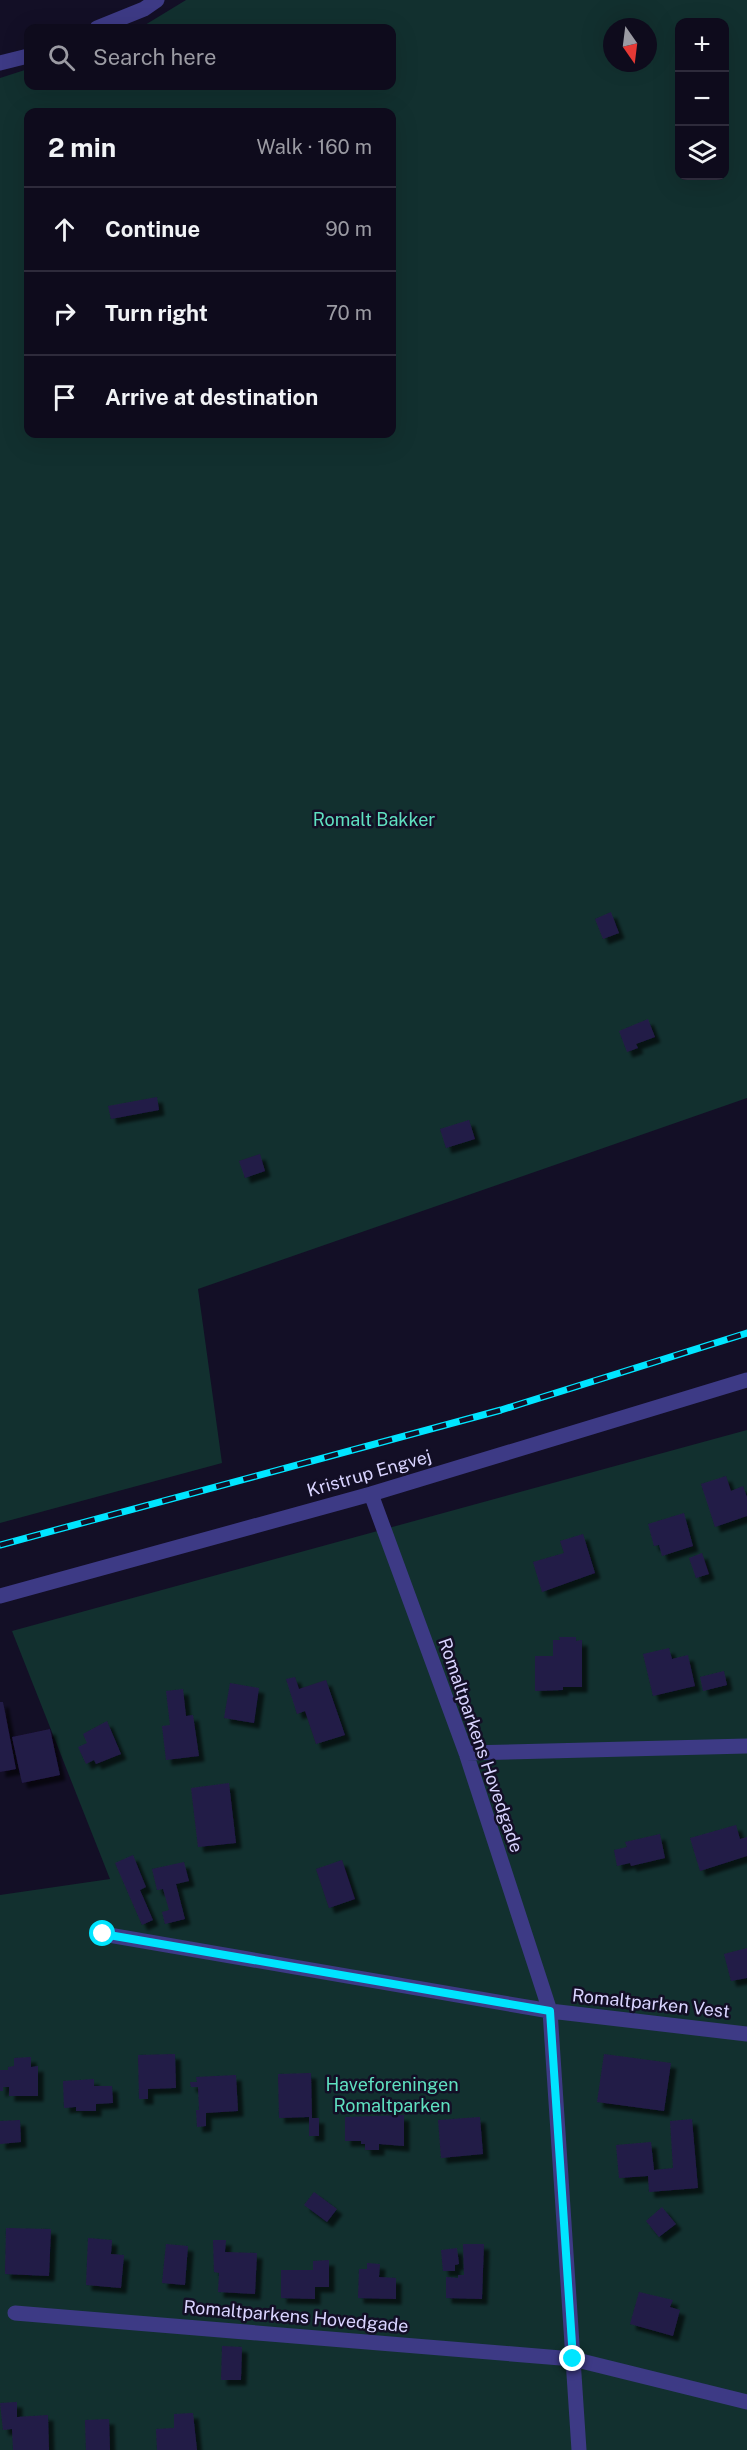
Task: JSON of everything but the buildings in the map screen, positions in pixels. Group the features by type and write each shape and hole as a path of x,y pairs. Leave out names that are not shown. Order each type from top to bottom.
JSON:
{"street":[{"path":"107,24 144,9 157,0"},
{"path":"0,63 24,57"},
{"name":"Kristrup Engvej","path":"0,1596 370,1494 747,1380"},
{"name":"Romaltparkens Hovedgade","path":"370,1494 466,1753 550,2011 579,2450"},
{"path":"466,1753 747,1746"},
{"path":"103,1934 550,2011"},
{"name":"Romaltparken Vest","path":"550,2011 747,2034"},
{"name":"Romaltparkens Hovedgade","path":"15,2313 573,2359 747,2402"}],"green space":[{"name":"Romalt Bakker","path":"186,0 747,0 747,1098 198,1289 222,1463 0,1523 0,78 24,70 24,90 396,90 396,24 147,24"},
{"name":"Haveforeningen Romaltparken","path":"747,1430 747,2450 0,2450 0,1895 110,1879 12,1631"}],"railway":[{"path":"0,1545 501,1410 747,1333"}],"route":[{"path":"103,1934 550,2011 573,2359"}]}
